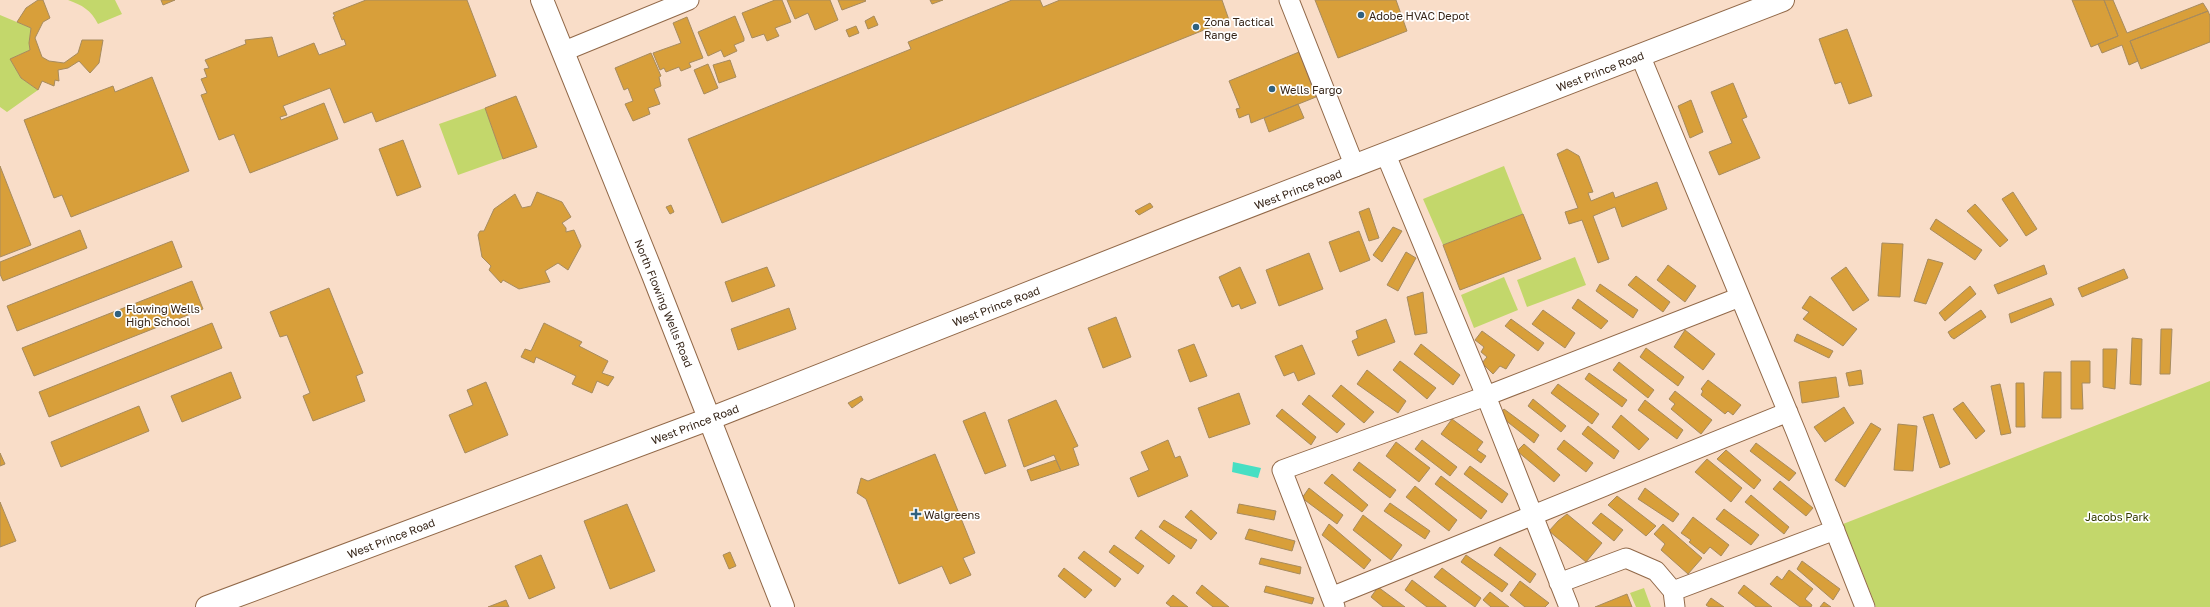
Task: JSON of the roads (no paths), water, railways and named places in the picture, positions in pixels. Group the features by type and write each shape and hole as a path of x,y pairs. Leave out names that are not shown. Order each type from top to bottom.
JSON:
{"main road":[{"name":"North Flowing Wells Road","path":"542,0 653,275 783,607"},
{"name":"West Prince Road","path":"208,607 709,419 1188,230 1355,167 1783,0"}],"street":[{"path":"562,52 689,0"},
{"path":"1289,0 1355,167"},
{"path":"1640,55 1788,412 1865,607"},
{"path":"1386,155 1486,396 1569,607"},
{"path":"1740,297 1486,396 1282,470 1333,602 1533,516 1788,412"},
{"path":"1559,583 1626,558 1656,571 1674,599 1835,530"}],"water":[{"path":"1233,462 1261,468 1258,478 1232,472"}],"place":[{"name":"Adobe HVAC Depot","path":"1361,15"},
{"name":"Zona Tactical Range","path":"1196,27"},
{"name":"Wells Fargo","path":"1272,89"},
{"name":"Flowing Wells High School","path":"118,314"},
{"name":"Walgreens","path":"916,514"}],"park label":[{"name":"Jacobs Park","path":"2117,516"}]}
